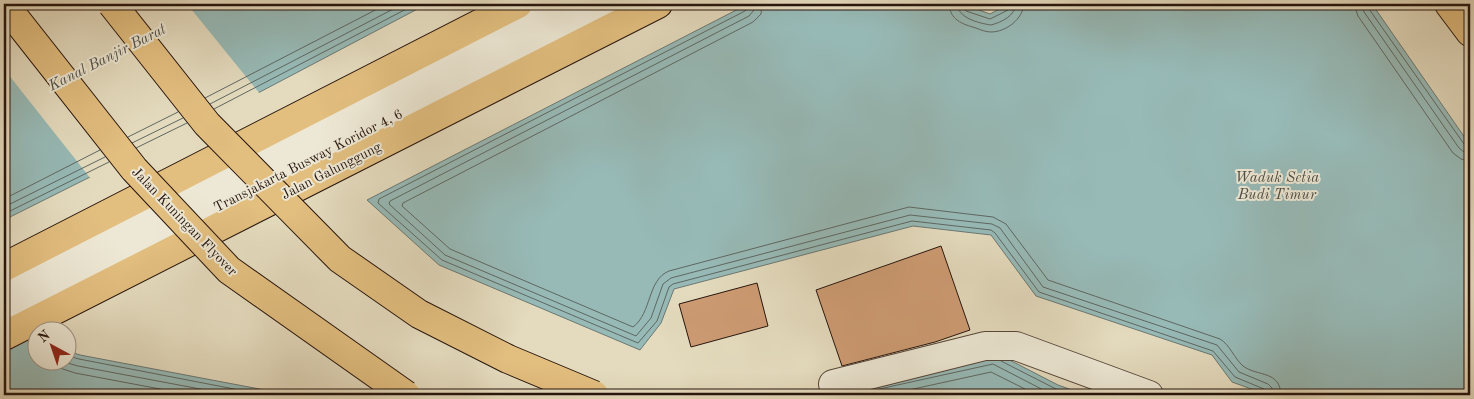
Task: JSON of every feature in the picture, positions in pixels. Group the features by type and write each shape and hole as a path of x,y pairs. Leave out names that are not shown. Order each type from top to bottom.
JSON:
{"main road":[{"name":"Jalan Kuningan Flyover","path":"4,4 134,169 229,270 406,395"},
{"path":"112,4 207,124 340,259 419,314 508,359 594,395"},
{"name":"Jalan Galunggung","path":"4,336 90,258 518,4"},
{"name":"Jalan Galunggung","path":"4,267 90,258 658,4"},
{"path":"1448,4 1470,32"}],"lane":[{"name":"Transjakarta Busway Koridor 4, 6","path":"4,316 90,258 564,4"},
{"name":"Transjakarta Busway Koridor 4, 6","path":"4,289 90,258 612,4"},
{"path":"834,384 985,346 1016,346 1149,395"}],"water":[{"name":"Kanal Banjir Barat","path":"42,4 427,4 258,93 4,220 4,25"},
{"name":"Waduk Setia Budi Timur","path":"748,4 962,4 990,14 1009,4 1372,4 1470,145 1470,395 1268,395 1232,382 1212,355 1036,296 991,235 913,226 674,289 661,323 640,350 439,265 367,200"},
{"path":"4,290 29,322 28,372 78,372 78,354 291,395 4,395"},
{"path":"994,352 1058,385 1086,395 800,395"}],"pier":[{"path":"37,4 187,4 260,94 91,179 4,69 4,22"}],"building":[{"path":"941,246 970,330 935,342 842,366 816,290"},
{"path":"757,283 768,326 691,347 679,304"}]}
